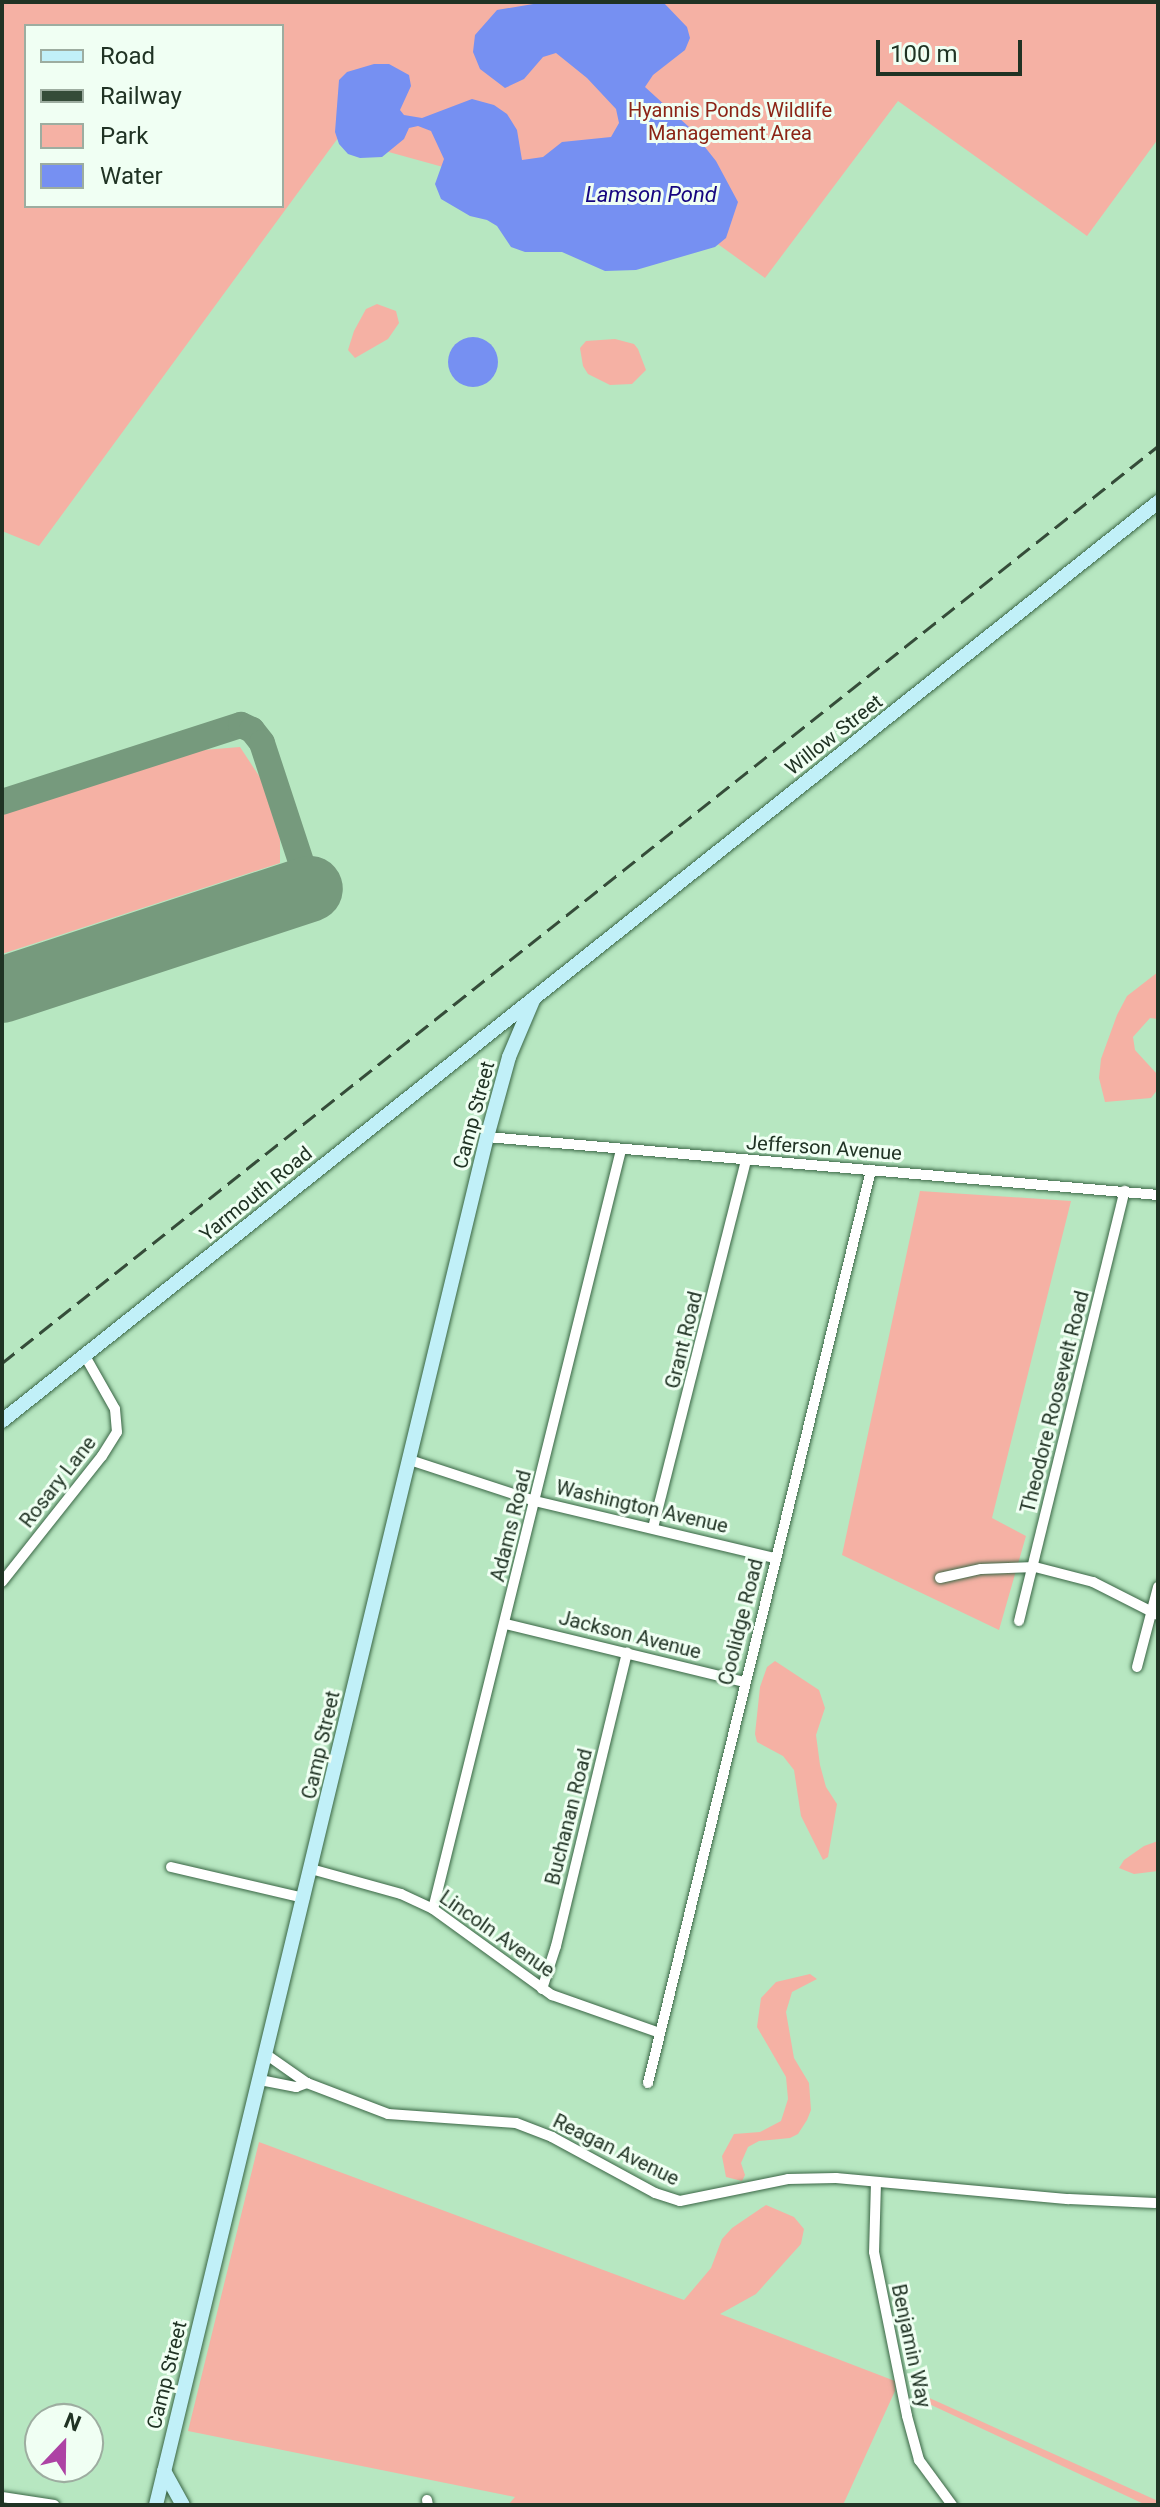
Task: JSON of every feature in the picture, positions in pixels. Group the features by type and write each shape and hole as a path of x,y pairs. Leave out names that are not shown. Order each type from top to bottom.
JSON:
{"main road":[{"name":"Willow Street","path":"534,998 1158,502"},
{"name":"Yarmouth Road","path":"2,1421 534,998"},
{"name":"Camp Street","path":"161,2504 164,2471 487,1137 509,1057 534,998"},
{"path":"490,1034 509,1057"},
{"path":"164,2471 183,2505"}],"street":[{"name":"Jefferson Avenue","path":"487,1137 1158,1195"},
{"name":"Adams Road","path":"433,1909 621,1150"},
{"name":"Grant Road","path":"653,1528 746,1161"},
{"name":"Coolidge Road","path":"648,2083 871,1170"},
{"name":"Theodore Roosevelt Road","path":"1019,1621 1035,1567 1125,1191"},
{"name":"Rosary Lane","path":"2,1582 102,1456 117,1432 115,1409 85,1356"},
{"name":"Washington Avenue","path":"410,1460 535,1501 775,1558"},
{"path":"940,1578 981,1569 1035,1567 1093,1582 1154,1613"},
{"path":"1137,1667 1154,1613 1158,1587"},
{"name":"Jackson Avenue","path":"506,1624 744,1682"},
{"name":"Buchanan Road","path":"542,1989 556,1946 627,1652"},
{"path":"171,1867 304,1898"},
{"name":"Lincoln Avenue","path":"311,1869 401,1894 433,1909 542,1989 598,2013 660,2033"},
{"name":"Reagan Avenue","path":"267,2055 307,2083 388,2114 516,2123 552,2137 668,2199 680,2201 788,2179 836,2178 1155,2203"},
{"name":"Reagan Avenue","path":"260,2080 296,2087 307,2083"},
{"name":"Benjamin Way","path":"876,2182 874,2252 907,2416 919,2460 952,2505"},
{"path":"2,2497 54,2505"}],"green space":[{"name":"Hyannis Ponds Wildlife Management Area","path":"2,2 1158,2 1158,139 1087,236 898,101 765,278 715,242 338,138 39,546 2,531"},
{"path":"377,304 396,311 399,323 388,339 355,358 348,350 354,331 366,309"},
{"path":"615,339 634,344 646,370 632,384 610,385 588,374 583,366 580,348 586,341"},
{"path":"240,747 261,779 280,839 280,863 2,954 2,814 203,750"},
{"path":"1158,972 1158,1019 1150,1018 1133,1037 1135,1050 1157,1074 1158,1089 1151,1098 1105,1102 1099,1078 1101,1059 1117,1015 1127,996"},
{"path":"920,1191 1071,1201 992,1518 1026,1536 999,1630 842,1555"},
{"path":"775,1661 819,1690 825,1708 816,1735 826,1787 837,1804 828,1857 823,1860 801,1816 794,1770 783,1756 757,1742 755,1734 760,1687 767,1667"},
{"path":"1158,1841 1158,1871 1134,1874 1119,1868 1124,1860 1144,1846"},
{"path":"810,1974 817,1979 792,1992 786,2012 794,2058 809,2083 811,2110 807,2120 798,2134 790,2138 759,2141 748,2147 741,2163 745,2175 742,2181 726,2177 722,2156 734,2134 760,2132 781,2121 788,2099 786,2077 757,2027 761,1998 776,1982"},
{"path":"259,2142 684,2300 711,2268 722,2239 732,2228 766,2205 794,2217 804,2229 801,2244 756,2294 720,2314 895,2381 895,2391 843,2505 508,2505 515,2497 188,2431"},
{"path":"925,2396 1158,2501 1158,2505 1146,2505 927,2403"}],"water":[{"name":"Lamson Pond","path":"545,2 663,2 687,27 690,38 685,50 653,75 645,87 689,127 716,161 738,202 726,238 715,247 636,270 605,271 562,252 525,252 511,247 497,226 470,216 441,199 435,184 444,159 431,131 418,126 409,128 404,139 382,157 360,158 348,154 339,144 335,132 339,80 347,72 374,64 389,64 409,75 411,86 400,110 404,115 422,118 472,99 494,105 507,114 517,130 522,160 543,157 562,142 611,137 619,123 616,109 587,78 556,53 543,57 524,79 505,88 480,69 473,52 475,35 497,10"},
{"path":"473,337 491,344 498,362 491,380 473,387 455,380 448,362 455,344"}],"taxiway":[{"path":"2,802 241,725 252,730 262,743 310,889"}],"runway":[{"path":"2,990 310,889"}],"railway":[{"path":"2,1363 1158,446"}]}
